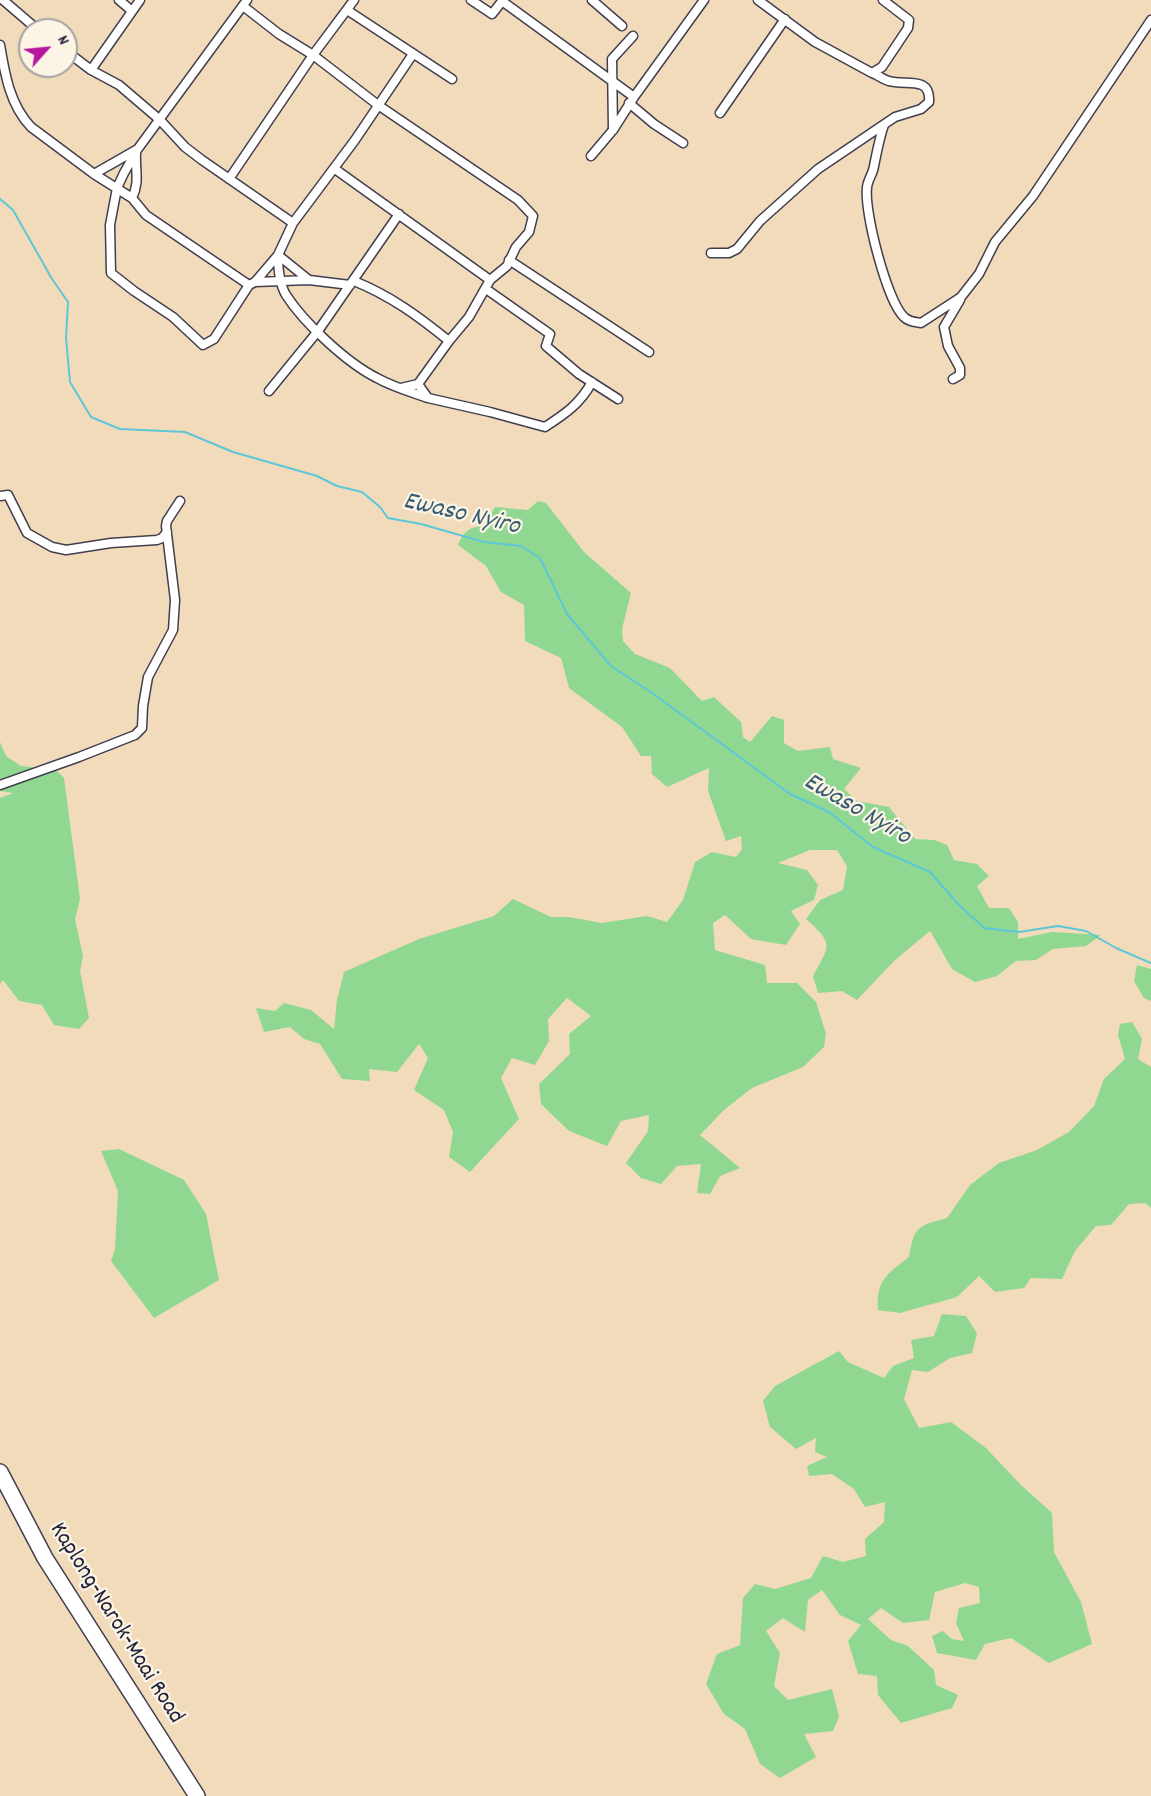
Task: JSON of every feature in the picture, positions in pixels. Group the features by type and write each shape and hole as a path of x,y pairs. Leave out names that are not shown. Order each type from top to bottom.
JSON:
{"highway":[{"name":"Kaplong-Narok-Maai Road","path":"0,1472 45,1558 197,1796"}],"street":[{"path":"3,0 24,18"},
{"path":"119,0 132,10"},
{"path":"91,70 140,0"},
{"path":"229,179 313,55 354,0"},
{"path":"471,0 492,14 502,0 611,79 654,124 683,143"},
{"path":"592,0 622,26"},
{"path":"591,156 613,130 704,0"},
{"path":"711,253 729,253 737,249 760,221 818,169 895,117 921,109 929,102 930,94 927,88 916,83 890,82 872,73 815,42 758,0"},
{"path":"872,73 882,67 908,28 909,20 883,0"},
{"path":"401,388 418,384 449,340 469,317 488,285 507,266 516,247 529,232 533,216 518,200 378,105 313,55 279,34 245,2 136,150 117,188 110,225 111,273 172,317 203,345 214,339 252,284 278,255 293,223 335,169 378,105 412,54"},
{"path":"347,10 452,79"},
{"path":"720,113 784,19"},
{"path":"953,379 960,375 960,368 948,346 944,327 961,297 979,274 995,242 1033,196 1151,20"},
{"path":"613,130 612,59 633,36"},
{"path":"0,45 13,102 23,118 49,141 132,198 146,215 252,284 309,280 352,283 381,292 449,340"},
{"path":"78,60 119,85 160,120 185,147 293,223"},
{"path":"884,125 867,188 871,225 884,277 902,316 910,321 921,323 961,297"},
{"path":"94,174 136,150"},
{"path":"132,198 137,188 138,177 135,166 136,150"},
{"path":"335,169 399,214 550,334 546,346 557,357 618,399"},
{"path":"269,391 318,331 399,214"},
{"path":"278,255 309,280"},
{"path":"278,255 279,274 285,294 304,318 343,355 368,372 401,388 428,398 545,427 570,411 583,398 592,382"},
{"path":"509,260 649,352"},
{"path":"418,384 428,398"},
{"path":"0,496 8,495 27,533 52,548 66,550 111,543 157,540 162,538 166,532"},
{"path":"0,785 135,735 142,728 148,677 173,630 175,600 166,532 167,521 180,501"}],"green space":[{"path":"538,501 546,503 584,552 631,593 622,629 623,641 635,654 670,668 702,701 714,697 741,722 743,737 750,742 772,716 784,720 784,743 798,751 830,747 833,759 861,768 844,789 857,801 889,807 915,839 934,840 947,845 954,860 977,864 989,876 977,886 989,908 1009,908 1018,922 1018,939 1052,932 1101,935 1086,946 1053,949 1036,960 1016,961 997,976 975,982 952,969 930,931 895,960 857,1000 842,991 818,993 813,976 826,951 826,945 821,934 806,919 820,900 843,890 847,866 837,850 810,850 778,863 807,870 818,885 814,900 791,911 800,924 786,945 751,939 725,915 713,923 715,950 765,965 767,983 797,983 816,1002 826,1034 824,1047 803,1067 752,1088 724,1110 700,1135 740,1168 720,1176 710,1194 697,1193 701,1164 677,1166 661,1184 641,1178 626,1163 648,1131 649,1115 621,1121 607,1146 569,1131 541,1104 539,1084 570,1054 569,1034 591,1016 567,998 548,1019 549,1041 535,1065 512,1058 501,1078 519,1119 470,1172 449,1157 453,1132 444,1110 414,1090 428,1058 419,1044 397,1072 369,1069 370,1081 342,1079 320,1044 304,1039 290,1027 264,1032 256,1008 275,1011 284,1003 311,1010 334,1029 337,1000 344,972 419,939 494,916 513,899 551,917 569,917 602,923 647,916 667,922 683,900 695,862 712,852 736,857 742,849 741,836 726,841 708,791 709,768 667,787 652,774 651,756 641,756 622,727 569,688 561,658 525,641 524,605 501,592 486,566 458,545 462,536 468,531 474,527 484,526 495,507 528,510"},
{"path":"0,742 6,756 21,766 56,770 64,778 80,899 75,919 83,956 80,971 89,1018 79,1029 54,1025 42,1005 19,1001 3,980 0,984 0,798 13,793 0,791"},
{"path":"1137,965 1151,969 1151,1001 1144,998 1134,981"},
{"path":"1132,1022 1142,1039 1138,1059 1151,1067 1151,1208 1145,1203 1129,1204 1111,1225 1096,1226 1075,1251 1062,1279 1031,1278 1024,1288 995,1292 979,1276 957,1297 900,1313 878,1310 881,1285 889,1273 909,1257 913,1239 919,1229 947,1218 970,1185 999,1163 1037,1150 1069,1132 1094,1106 1104,1079 1125,1059 1118,1035 1120,1024"},
{"path":"119,1149 184,1180 206,1214 219,1280 154,1318 111,1261 115,1249 118,1191 101,1151"},
{"path":"942,1314 966,1316 977,1333 972,1353 950,1358 928,1372 912,1370 904,1399 919,1428 951,1422 986,1448 1021,1485 1052,1513 1054,1552 1081,1602 1092,1644 1049,1663 1011,1638 985,1644 976,1660 937,1653 932,1636 943,1631 952,1639 964,1641 956,1623 959,1608 980,1603 979,1587 965,1583 935,1592 929,1620 903,1623 881,1608 868,1619 891,1640 908,1646 934,1670 936,1685 958,1695 952,1708 901,1723 878,1695 877,1676 858,1674 848,1641 861,1625 840,1615 822,1590 808,1600 805,1632 783,1618 766,1631 780,1653 774,1686 788,1700 832,1689 839,1717 833,1731 804,1734 816,1757 780,1778 760,1764 745,1729 724,1714 706,1684 717,1654 740,1645 743,1598 755,1584 775,1589 811,1578 823,1556 843,1562 866,1556 865,1539 884,1522 885,1502 865,1507 854,1489 832,1474 809,1476 807,1466 827,1457 815,1452 816,1438 796,1449 770,1427 763,1401 775,1386 839,1351 848,1362 884,1378 893,1366 914,1358 911,1340 934,1336"}],"waterway":[{"name":"Ewaso Nyiro","path":"0,199 13,210 52,279 68,302 66,338 70,382 91,417 120,429 185,432 233,452 317,476 337,486 362,492 380,507 388,518 421,524 484,542 521,546 540,558 567,614 611,666 655,695 790,794 829,812 873,847 930,872 958,904 984,928 1019,932 1058,926 1086,931 1116,948 1151,963"}]}
